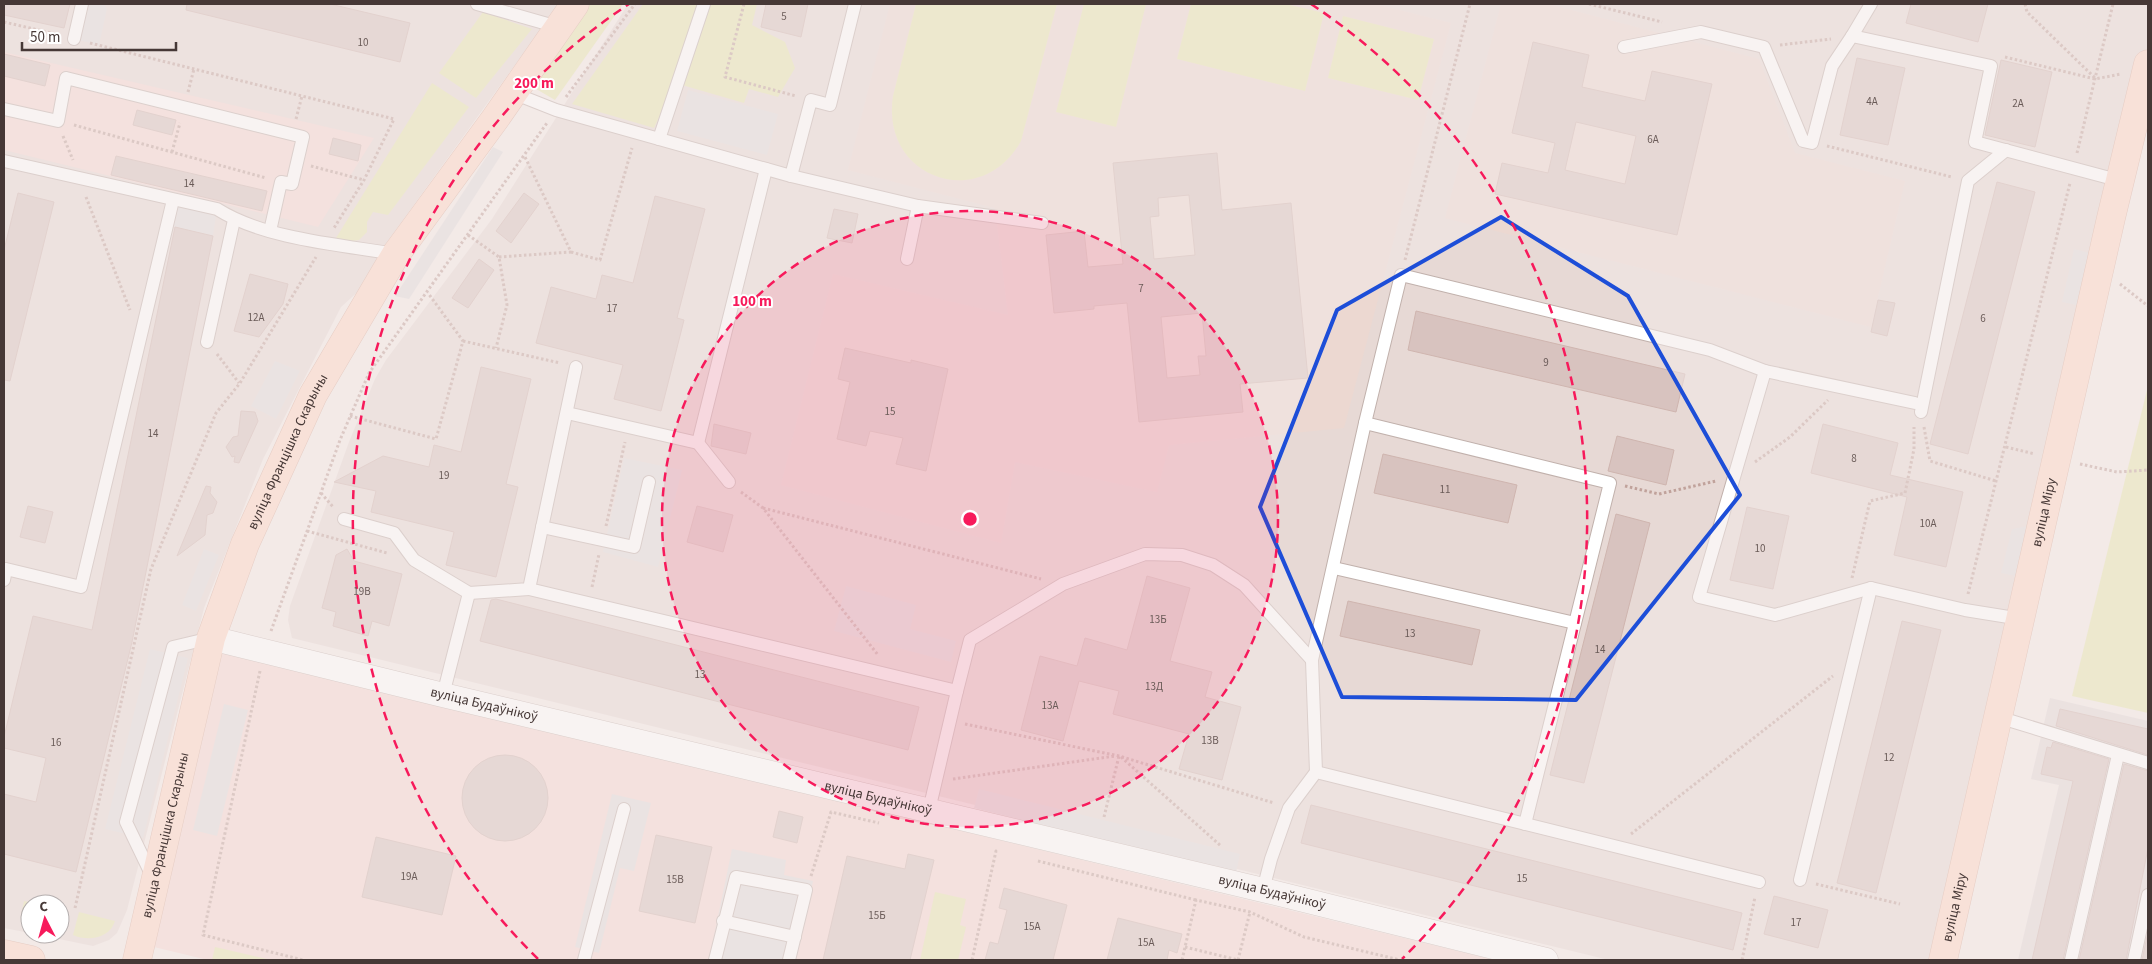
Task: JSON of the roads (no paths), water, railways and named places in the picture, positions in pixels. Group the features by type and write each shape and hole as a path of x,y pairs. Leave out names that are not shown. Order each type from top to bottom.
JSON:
{"main road":[{"name":"вуліца Францішка Скарыны","path":"137,960 211,638 245,544 313,396 396,254 575,4"},
{"name":"вуліца Міру","path":"1943,960 2148,64"},
{"path":"4,954 32,960"}],"street":[{"name":"вуліца Будаўнікоў","path":"211,638 1263,890 1546,960"}],"lane":[{"path":"74,39 82,4"},
{"path":"477,4 558,26"},
{"path":"659,139 704,4"},
{"path":"792,176 811,100 830,105 855,4"},
{"path":"1624,47 1701,32 1764,47 1804,141 1812,143 1832,66 1871,4"},
{"path":"1852,36 1991,66 1975,142 2121,181"},
{"path":"4,109 58,121 66,78 303,137 292,184 281,182 270,231"},
{"path":"513,93 556,110 792,176 918,206 1042,223"},
{"path":"1263,890 1271,859 1289,808 1316,772 1312,660 1365,423 1401,274 1710,350 1765,371 1918,407 1929,373 1968,181 2006,150"},
{"path":"4,161 217,210 234,220 270,231 325,243 396,254"},
{"path":"698,443 766,169"},
{"path":"4,572 81,587 173,200"},
{"path":"907,259 918,206"},
{"path":"207,342 234,220"},
{"path":"528,589 576,367"},
{"path":"1765,371 1699,597 1775,615 1871,588 1965,610 2021,619"},
{"path":"1921,385 1929,373"},
{"path":"567,413 698,443 729,482"},
{"path":"1365,423 1610,482 1525,824"},
{"path":"542,527 634,547 649,482"},
{"path":"344,519 394,533 414,560 469,593 528,589 957,691"},
{"path":"929,810 970,640 1063,584 1145,554 1182,555 1213,565 1244,585 1312,660"},
{"path":"1334,568 1575,623"},
{"path":"1800,880 1871,588"},
{"path":"443,695 469,593"},
{"path":"155,881 126,822 173,648 211,638"},
{"path":"1998,717 2148,763"},
{"path":"2071,960 2118,755"},
{"path":"1316,772 1759,882"},
{"path":"584,960 624,809"},
{"path":"715,960 736,877 806,890 789,960"},
{"path":"2134,960 2148,895"},
{"path":"724,921 795,937"}]}
